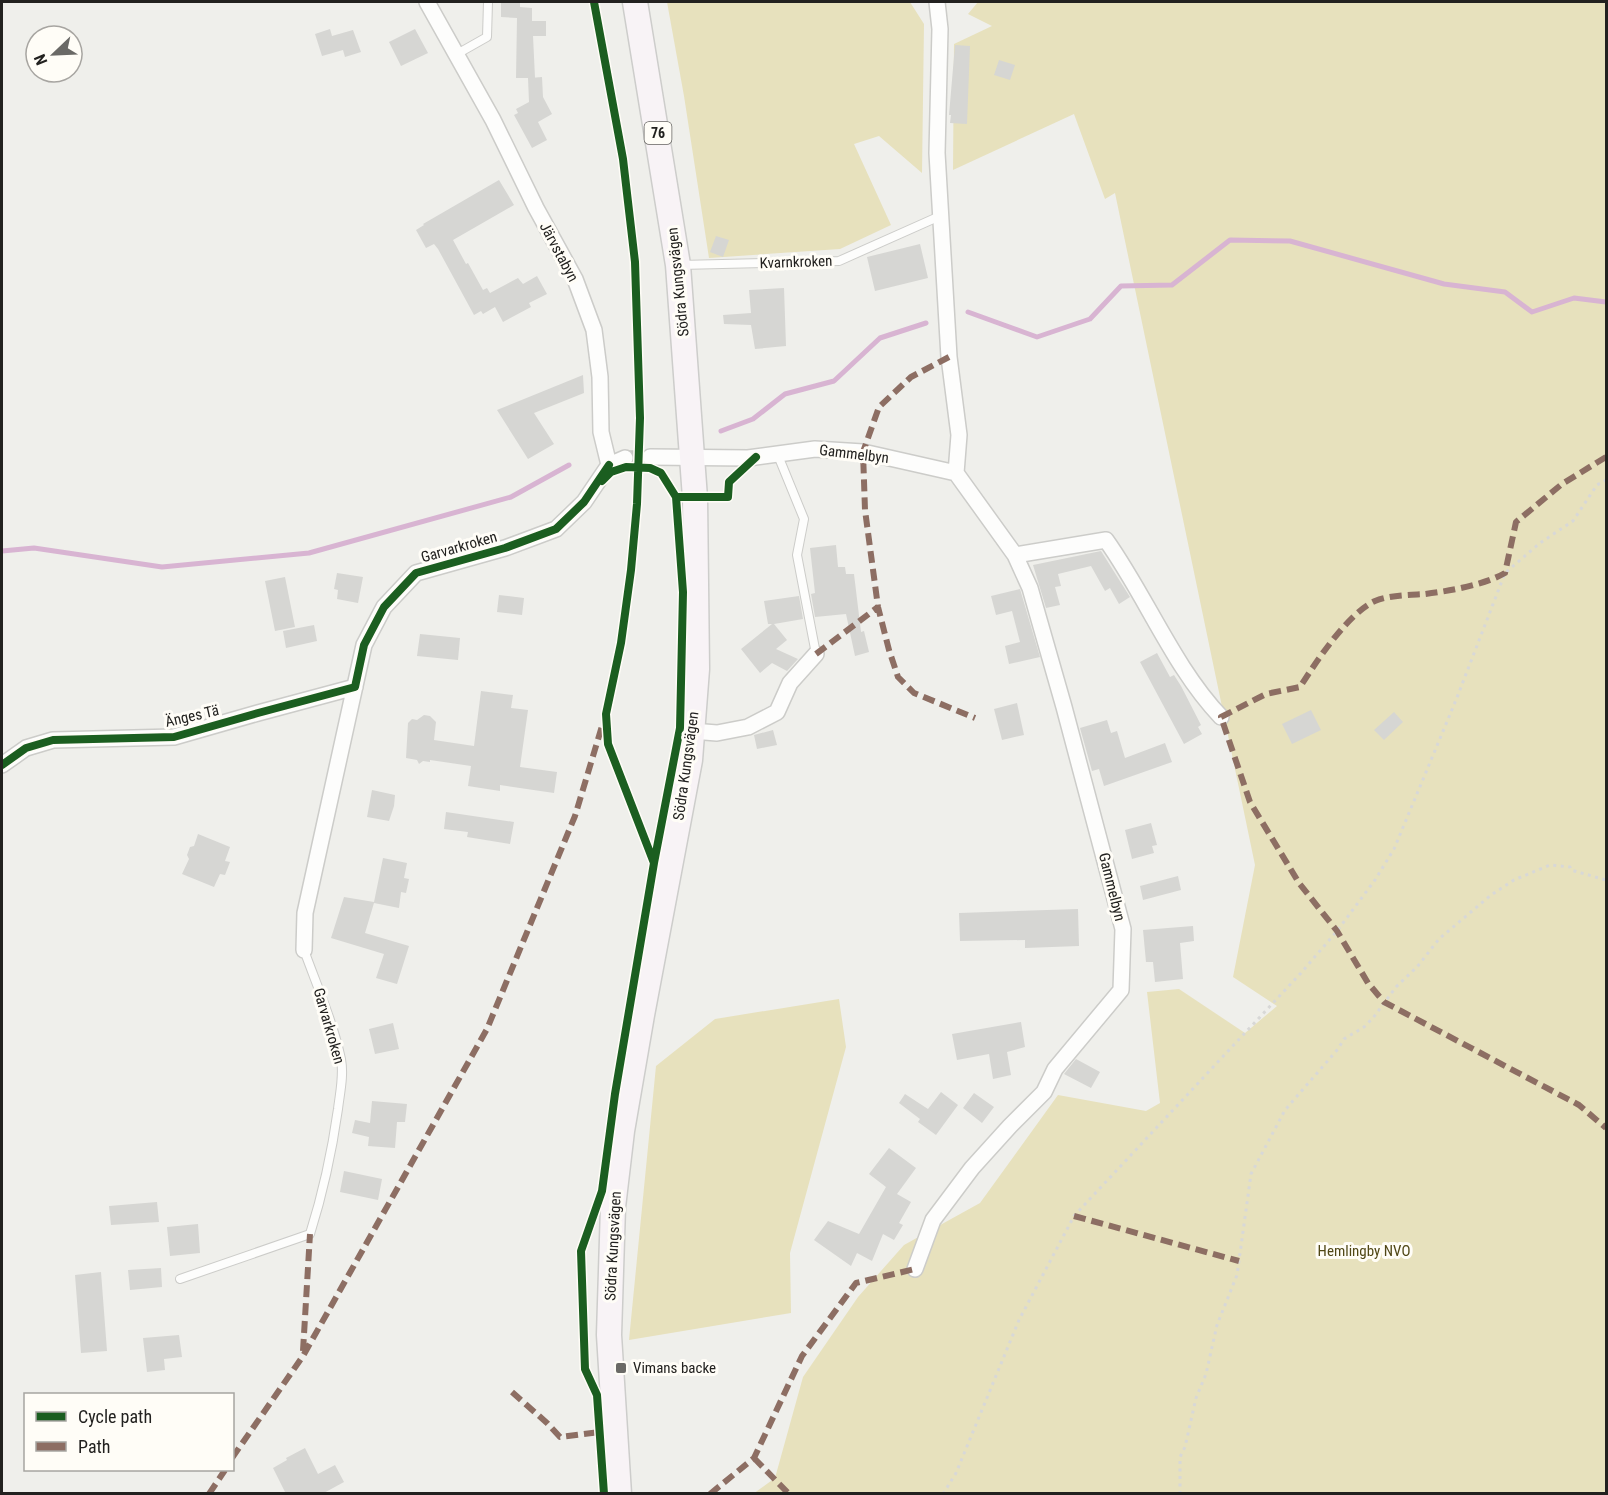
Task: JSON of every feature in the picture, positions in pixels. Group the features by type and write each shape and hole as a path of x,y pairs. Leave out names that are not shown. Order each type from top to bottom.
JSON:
{"main road":[{"name":"Södra Kungsvägen","path":"619,1494 609,1335 613,1207 622,1131 678,829 692,731 697,669 698,611 692,458 678,265 635,2"}],"street":[{"name":"Järvstabyn","path":"427,2 493,120 536,208 575,279 594,330 600,377 601,432 609,465"},
{"path":"938,2 940,216 949,357 959,435 956,473"},
{"name":"Gammelbyn","path":"650,457 748,458 815,448 863,452 956,473 1015,555 1033,599 1123,929 1122,990 1055,1069 1044,1092 972,1168 939,1211 933,1220 915,1269"},
{"path":"609,465 625,458"},
{"name":"Garvarkroken","path":"304,950 304,913 364,645 384,607 416,573 506,548 556,529 584,502 609,465"},
{"path":"1015,555 1106,540 1125,566 1176,655 1208,704 1221,717"},
{"path":"692,731 717,734 748,727 777,712 790,682 816,654"},
{"name":"Änges Tä","path":"2,765 26,748 54,740 174,737 355,687"}],"lane":[{"path":"457,54 487,37 488,2"},
{"name":"Kvarnkroken","path":"678,265 838,261 940,216"},
{"path":"777,453 804,519 797,555 816,654"},
{"name":"Garvarkroken","path":"180,1279 310,1234 324,1182 342,1079 335,1041 304,950"}],"path":[{"path":"943,1494 956,1473 1019,1320 1074,1216 1301,973 1337,931 1375,880 1394,849 1456,700 1505,573 1540,543 1573,521 1597,485 1606,480"},
{"path":"1180,1494 1180,1457 1185,1447 1196,1398 1206,1374 1217,1325 1237,1275 1251,1174 1285,1110 1344,1039 1364,1027 1373,1018 1396,987 1417,967 1439,939 1491,895 1514,880 1550,865 1570,867 1571,870 1606,880"}],"green space":[{"path":"667,2 910,2 924,24 922,173 879,136 854,144 891,225 840,249 709,258"},
{"name":"Hemlingby NVO","path":"978,2 1606,2 1606,1493 753,1494 775,1478 803,1377 858,1297 904,1245 980,1203 1058,1095 1146,1111 1160,1103 1147,992 1179,989 1245,1033 1277,1006 1233,977 1255,865 1115,193 1105,199 1074,114 953,170 954,44 992,26 968,14"},
{"path":"839,999 846,1047 790,1253 791,1313 629,1340 656,1066 715,1019"}],"building":[{"path":"501,2 520,2 520,7 532,8 532,21 546,21 546,36 533,36 535,78 542,77 543,97 552,114 538,122 547,140 532,148 514,115 518,113 516,109 529,102 528,78 516,78 517,18 501,17"},
{"path":"330,29 332,36 353,30 361,52 345,57 343,50 322,56 315,34"},
{"path":"415,29 428,53 401,66 389,42"},
{"path":"955,45 970,46 967,124 950,123"},
{"path":"999,60 1015,65 1010,80 994,75"},
{"path":"499,180 514,205 453,240 483,290 487,288 490,293 518,278 523,284 537,276 547,294 529,303 531,307 503,322 495,307 483,314 481,311 474,315 438,249 434,244 426,248 416,230"},
{"path":"716,236 729,240 723,257 710,252"},
{"path":"920,244 928,278 875,291 867,257"},
{"path":"784,288 786,346 755,349 751,325 724,324 723,315 751,313 749,290"},
{"path":"583,375 584,393 534,413 554,444 528,459 497,410"},
{"path":"836,545 838,567 845,567 846,574 854,574 861,632 864,631 869,652 855,656 846,614 815,617 811,594 815,593 810,548"},
{"path":"1101,551 1130,597 1119,604 1110,588 1105,591 1091,566 1058,574 1061,586 1055,587 1060,605 1046,608 1033,565"},
{"path":"337,573 363,577 358,603 337,599 338,590 334,589"},
{"path":"285,577 295,627 275,631 265,581"},
{"path":"1020,589 1040,657 1009,664 1005,646 1020,642 1012,611 996,615 991,596"},
{"path":"499,595 524,598 522,615 497,612"},
{"path":"799,596 803,619 774,624 787,640 776,649 798,659 787,671 772,663 760,673 741,649 772,624 768,624 764,601"},
{"path":"314,625 317,641 286,648 283,631"},
{"path":"420,634 460,638 458,660 417,656"},
{"path":"1157,653 1170,677 1174,675 1181,686 1201,725 1198,727 1202,734 1184,744 1140,662"},
{"path":"481,691 513,695 511,708 528,710 520,767 557,772 554,793 500,785 500,791 468,786 471,766 430,760 430,762 423,761 419,764 417,760 406,758 408,723 424,715 430,716 436,722 434,740 474,746"},
{"path":"1017,703 1024,735 1002,740 994,709"},
{"path":"1311,710 1321,730 1292,744 1282,724"},
{"path":"1394,712 1403,722 1384,740 1374,730"},
{"path":"1107,720 1111,733 1117,731 1125,758 1165,743 1172,762 1104,786 1099,769 1092,771 1080,728"},
{"path":"773,730 777,745 757,749 754,735"},
{"path":"372,790 395,795 389,821 367,817"},
{"path":"446,812 514,822 510,844 467,837 468,832 444,829"},
{"path":"1151,823 1157,845 1152,846 1154,853 1132,859 1125,830"},
{"path":"198,834 230,847 225,861 230,862 225,875 220,874 214,887 182,874 189,859 187,855 190,847 194,846"},
{"path":"383,858 407,863 404,878 409,879 406,893 401,892 399,908 374,903 365,933 409,946 397,984 376,978 384,954 331,938 344,897 374,902"},
{"path":"1178,876 1181,890 1143,900 1140,886"},
{"path":"1078,909 1079,946 1025,948 1025,940 960,941 959,913"},
{"path":"1193,926 1194,941 1180,943 1183,979 1155,982 1153,962 1146,962 1143,930"},
{"path":"1021,1022 1025,1047 1007,1052 1011,1075 993,1079 989,1054 957,1060 952,1034"},
{"path":"393,1023 399,1049 375,1054 369,1029"},
{"path":"1076,1059 1100,1072 1091,1088 1064,1074"},
{"path":"941,1092 958,1105 936,1135 918,1122 920,1119 899,1103 905,1094 928,1109"},
{"path":"974,1093 994,1107 982,1123 963,1108"},
{"path":"372,1101 407,1104 405,1122 397,1122 395,1148 368,1146 369,1137 352,1133 355,1120 370,1123"},
{"path":"889,1148 916,1168 897,1194 911,1202 899,1223 903,1225 894,1240 883,1234 872,1261 857,1253 851,1266 814,1240 828,1221 859,1234 886,1187 869,1174"},
{"path":"344,1171 382,1179 378,1200 340,1192"},
{"path":"157,1202 159,1222 111,1225 109,1206"},
{"path":"198,1224 200,1253 170,1256 167,1227"},
{"path":"161,1268 162,1287 130,1290 128,1270"},
{"path":"101,1272 107,1351 81,1353 75,1275"},
{"path":"179,1335 182,1357 164,1359 165,1370 147,1372 143,1338"},
{"path":"305,1448 318,1474 335,1465 344,1482 322,1494 286,1494 273,1468"}],"waterway":[{"path":"968,312 1037,337 1090,319 1121,286 1172,285 1230,240 1290,241 1444,284 1505,292 1532,312 1574,298 1606,302"},
{"path":"721,431 753,419 785,394 834,381 880,338 926,323"},
{"path":"2,551 34,548 162,567 309,553 511,497 569,465"}],"tunnel":[{"path":"625,458 650,457"}],"marked path":[{"path":"949,357 911,377 879,407 863,452 865,510 878,607 898,677 914,693 975,718"},
{"path":"1606,457 1562,484 1516,522 1505,573 1466,587 1425,594 1393,596 1375,601 1354,616 1344,627 1300,687 1266,694 1221,717 1250,802 1299,883 1337,931 1368,983 1384,1002 1579,1105 1606,1128"},
{"path":"816,654 878,607"},
{"path":"234,1455 303,1356 487,1029 575,816 602,726"},
{"path":"1074,1216 1239,1261"},
{"path":"303,1351 310,1234"},
{"path":"710,1494 754,1458 802,1356 856,1283 915,1269"},
{"path":"512,1392 560,1437 600,1432"},
{"path":"754,1458 789,1494"},
{"path":"209,1494 224,1471"}],"cycle path":[{"path":"594,2 623,159 635,262 640,418 637,504 631,570 621,643 606,714 608,744 654,863 615,1094 602,1191 581,1251 585,1369 597,1395 604,1494"},
{"path":"676,497 728,497 729,482 756,457"},
{"path":"2,765 26,748 53,740 174,737 355,687 364,645 384,607 416,573 505,548 556,529 584,502 609,465"},
{"path":"602,481 611,472 626,467 650,468 661,473 676,497 683,592 680,728 654,863"}],"place":[{"name":"Vimans backe","path":"621,1368"}]}
